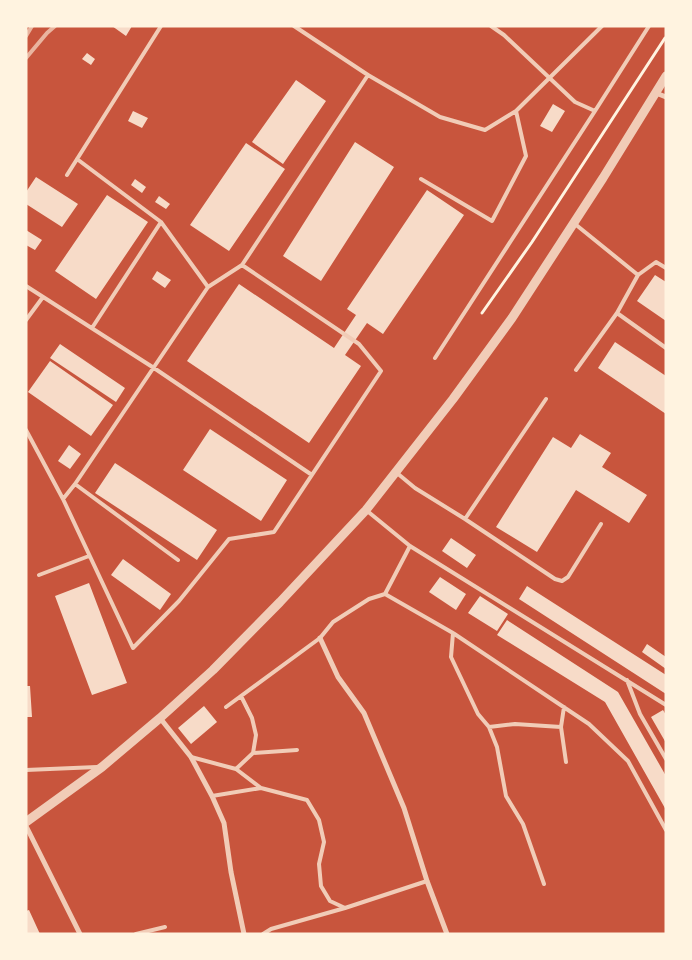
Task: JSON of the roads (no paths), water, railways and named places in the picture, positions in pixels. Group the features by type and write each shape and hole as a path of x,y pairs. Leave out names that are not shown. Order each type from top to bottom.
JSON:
{"street":[{"path":"80,934 26,824 102,767 213,670 366,510 453,399 496,340 574,224 666,76"},
{"path":"656,93 666,97"},
{"path":"320,638 338,677 364,713 404,808 427,881 447,934"},
{"path":"160,718 191,757 224,823 231,872 244,934"}],"lane":[{"path":"67,175 161,26"},
{"path":"294,26 368,75 440,117 484,130 516,111 602,26"},
{"path":"491,26 504,35 575,102 595,111"},
{"path":"434,358 649,26"},
{"path":"63,499 208,287 242,265 368,75"},
{"path":"421,179 492,220 526,156 516,111"},
{"path":"77,159 161,222 208,287"},
{"path":"92,328 161,222"},
{"path":"574,224 638,274"},
{"path":"576,370 617,313 638,274 656,262 666,268"},
{"path":"26,430 63,499 133,648 179,601 229,539 274,532 381,371 359,344 242,265"},
{"path":"26,286 154,368 312,475"},
{"path":"26,320 42,297"},
{"path":"617,313 666,348"},
{"path":"465,519 546,399"},
{"path":"396,472 415,488 562,581 568,577 601,524"},
{"path":"75,484 178,560"},
{"path":"366,510 410,546 666,705"},
{"path":"226,708 320,638 333,622 369,599 384,594 410,546"},
{"path":"40,575 89,556"},
{"path":"384,594 453,633 589,724 628,761 666,830"},
{"path":"453,633 451,657 478,714 489,727 497,747 506,796 523,824 544,884"},
{"path":"627,680 640,714 666,759"},
{"path":"236,769 253,753 256,735 252,718 241,696"},
{"path":"564,707 561,727 566,762"},
{"path":"489,727 515,724 561,727"},
{"path":"253,753 297,750"},
{"path":"191,757 236,769 261,788 307,800 319,820 324,842 319,864 321,886 330,901 345,908"},
{"path":"26,770 102,767"},
{"path":"212,796 261,788"},
{"path":"263,934 271,929 345,908 427,881"},
{"path":"136,934 165,926"}],"railway":[{"path":"26,36 32,26"},
{"path":"26,58 55,26"}]}
